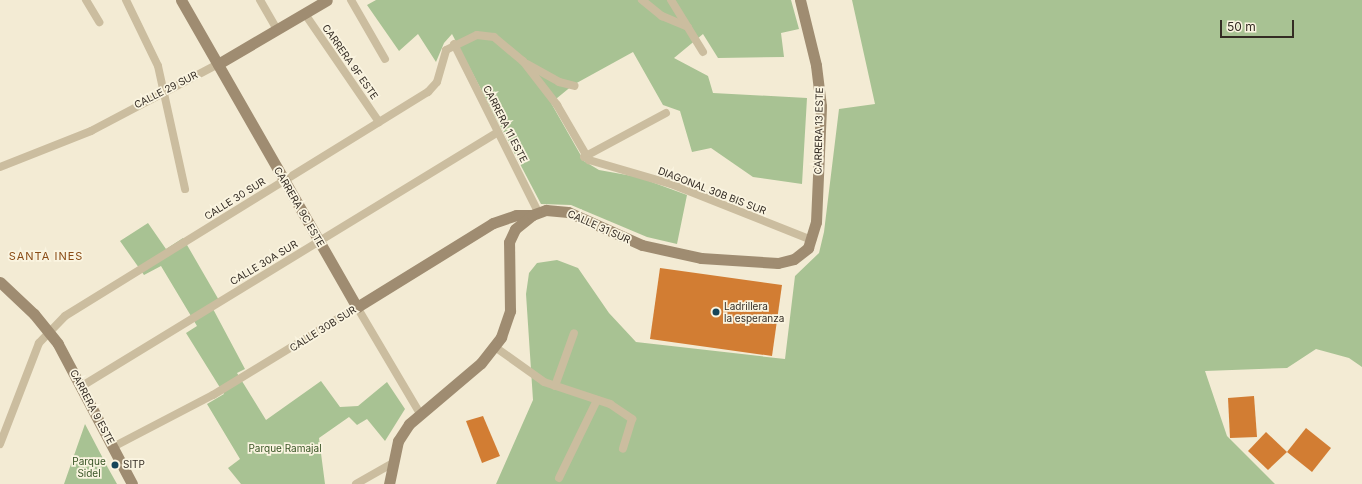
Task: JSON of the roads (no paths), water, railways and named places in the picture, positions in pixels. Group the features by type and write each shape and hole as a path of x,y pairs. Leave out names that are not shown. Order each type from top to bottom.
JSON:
{"street":[{"path":"86,0 100,22"},
{"path":"126,0 154,54 185,189"},
{"name":"CARRERA 9C ESTE","path":"181,0 419,412"},
{"path":"260,0 277,29"},
{"name":"CALLE 29 SUR","path":"0,167 91,131 162,91 218,64 327,0"},
{"path":"351,0 385,59"},
{"path":"642,0 662,16 688,27"},
{"path":"671,0 703,52"},
{"name":"CARRERA 13 ESTE","path":"800,0 816,65 821,100 816,222 812,240"},
{"name":"CARRERA 9F ESTE","path":"305,14 379,122"},
{"path":"454,44 477,35 494,36 523,61 559,82 575,86"},
{"name":"CALLE 30 SUR","path":"49,331 65,316 433,88 443,54 454,44"},
{"name":"CARRERA 11 ESTE","path":"454,44 498,132 535,214"},
{"path":"523,61 557,105 584,157 666,113"},
{"name":"CALLE 30A SUR","path":"82,386 498,132"},
{"name":"DIAGONAL 30B BIS SUR","path":"584,157 596,164 671,184 812,240"},
{"name":"CALLE 31 SUR","path":"535,214 568,212 660,250 751,263 794,259 812,240"},
{"path":"390,484 391,464 398,441 419,412 495,347 509,320 509,242 515,229 535,214"},
{"name":"CALLE 30B SUR","path":"113,447 213,395 358,308 494,223 516,216 535,214"},
{"name":"CARRERA 9 ESTE","path":"0,282 49,331 82,386 132,484"},
{"path":"0,444 39,343 49,331"},
{"path":"555,386 574,332"},
{"path":"495,347 544,382 597,400 632,419 623,449"},
{"path":"559,478 597,400"},
{"path":"356,484 391,464"}],"place":[{"name":"Ladrillera la esperanza","path":"716,312"},
{"name":"SITP","path":"115,465"}],"district":[{"name":"SANTA INES","path":"46,256"}],"park label":[{"name":"Parque Ramajal","path":"285,449"},
{"name":"Parque Sidel","path":"89,466"}]}
